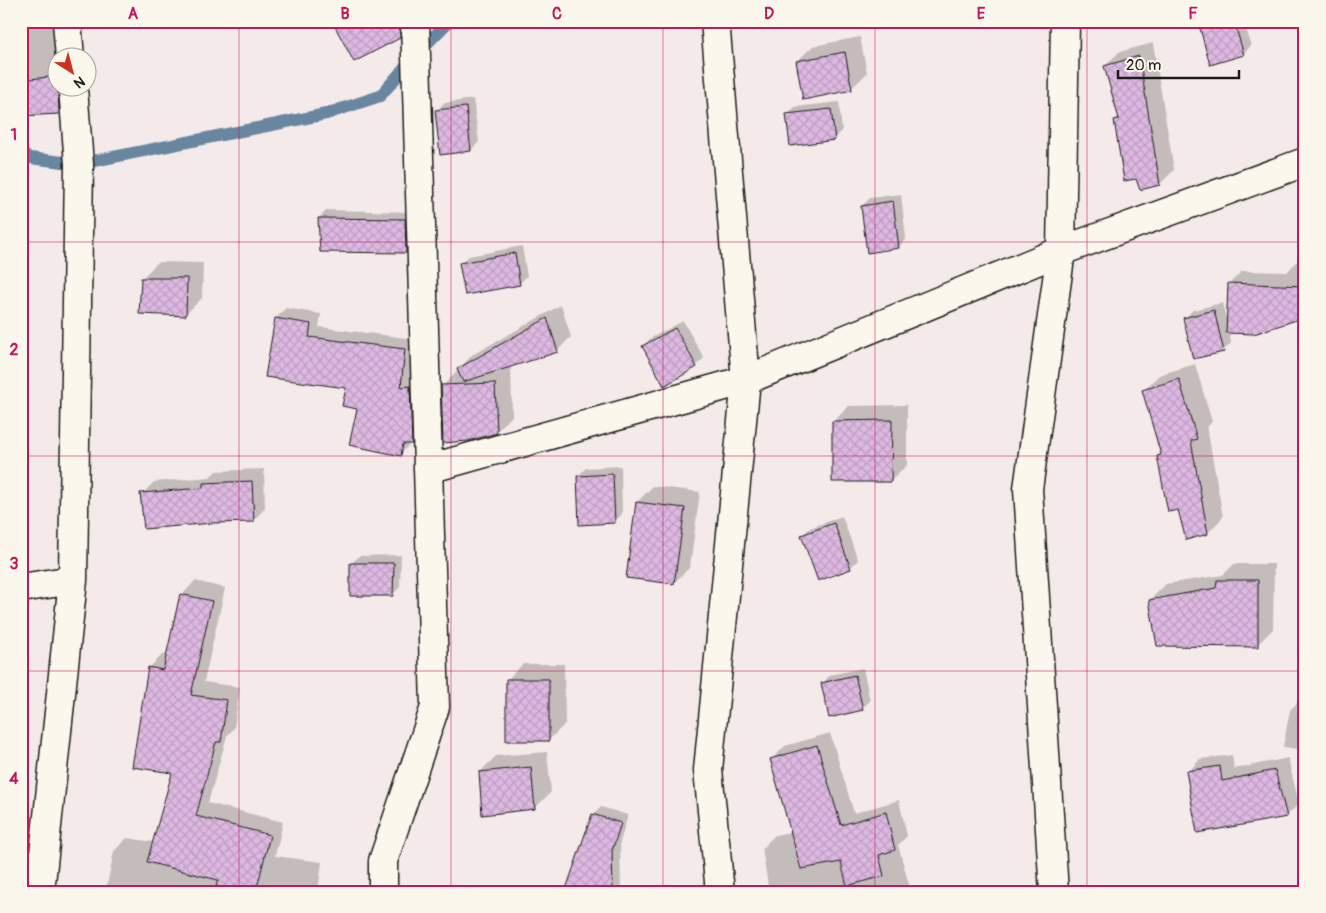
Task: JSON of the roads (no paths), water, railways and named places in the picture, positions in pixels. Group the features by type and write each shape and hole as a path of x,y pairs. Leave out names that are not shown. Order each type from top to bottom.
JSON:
{"street":[{"path":"67,21 69,48"},
{"path":"383,892 383,861 435,707 414,21"},
{"path":"715,21 746,380 708,770 720,892"},
{"path":"1054,892 1028,489 1061,251 1065,21"},
{"path":"40,892 73,580 79,164 74,98"},
{"path":"428,469 746,380 1061,251 1305,162"},
{"path":"21,588 73,580"}],"waterway":[{"path":"21,154 30,158 79,164 326,114 380,96 449,21"}]}
